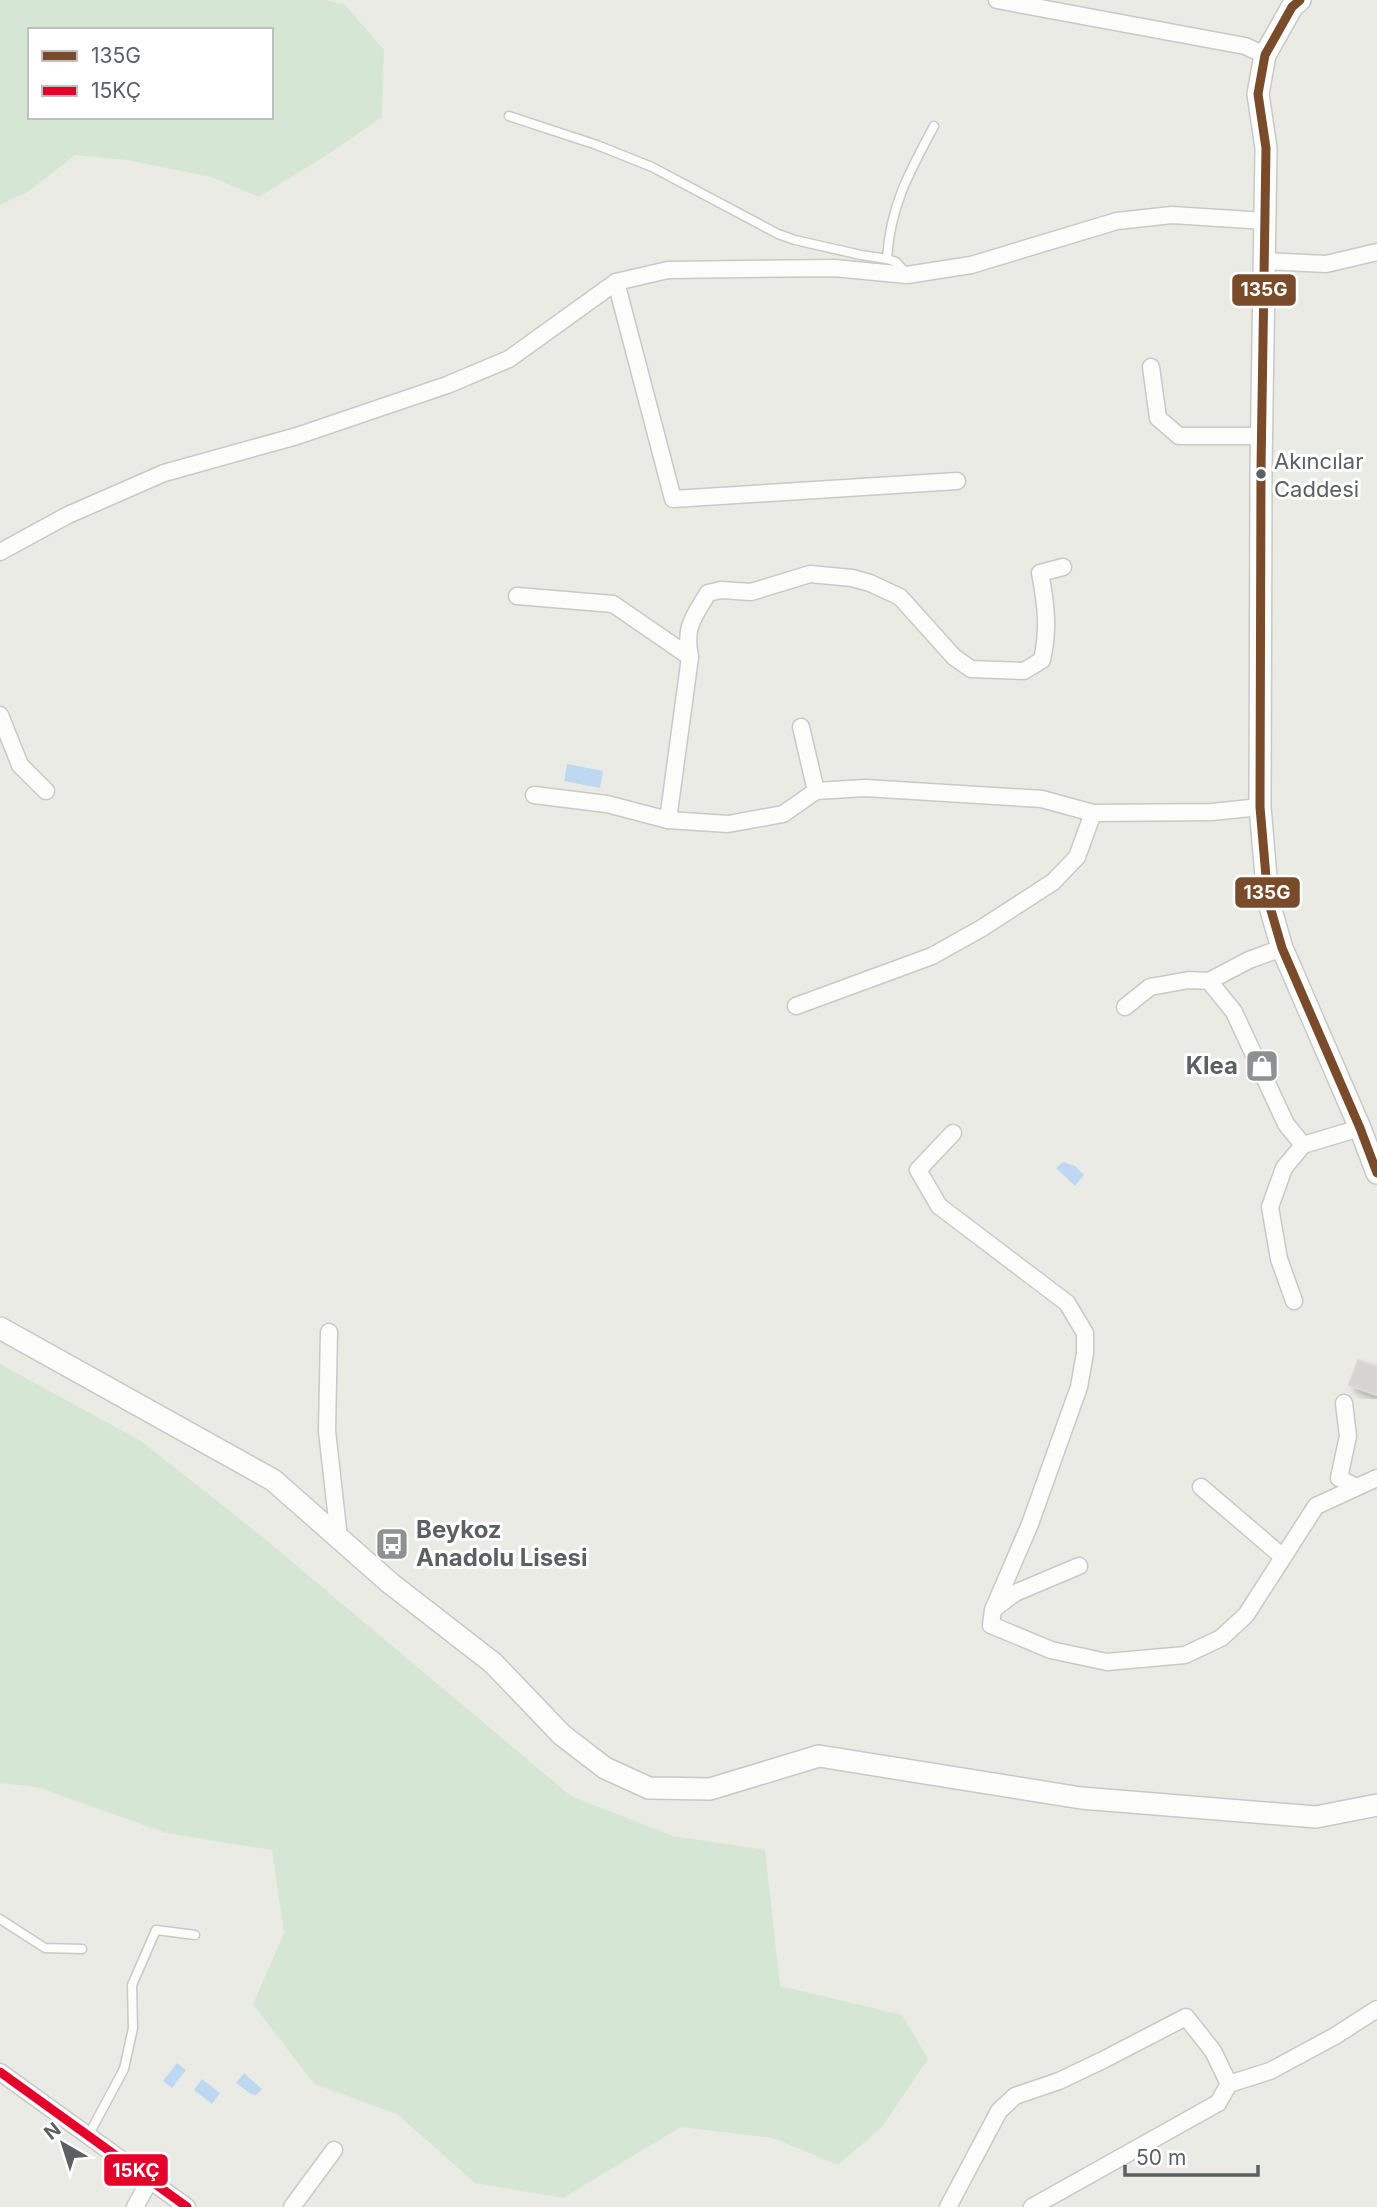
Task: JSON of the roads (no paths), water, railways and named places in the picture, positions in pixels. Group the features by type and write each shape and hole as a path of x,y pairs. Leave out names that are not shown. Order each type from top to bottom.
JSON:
{"street":[{"path":"997,0 1245,46 1265,55"},
{"path":"1300,0 1292,7 1265,55 1258,94 1266,148 1261,436 1260,807 1268,901 1282,948 1377,1173"},
{"path":"0,552 68,515 164,474 297,436 447,385 509,359 615,282 668,270 696,269 834,268 907,275 971,265 1117,221 1172,215 1265,222"},
{"path":"1264,261 1326,264 1377,252"},
{"path":"615,282 673,499 957,481"},
{"path":"1151,368 1158,418 1179,436 1261,436"},
{"path":"668,820 690,657 686,637 692,618 708,593 721,590 751,592 810,574 852,578 900,597 954,657 971,669 1024,671 1042,660 1047,639 1046,603 1040,573 1063,567"},
{"path":"517,596 613,604 690,657"},
{"path":"0,715 20,765 46,791"},
{"path":"801,727 816,791"},
{"path":"534,795 607,804 668,820 728,824 783,814 816,791 865,788 1042,799 1093,813 1212,812 1260,807"},
{"path":"796,1006 932,957 982,929 1053,882 1077,857 1093,813"},
{"path":"1125,1007 1150,987 1189,980 1209,981 1249,960 1282,948"},
{"path":"1209,981 1234,1012 1286,1124 1303,1145"},
{"path":"1294,1301 1279,1259 1270,1207 1284,1168 1303,1145 1360,1128"},
{"path":"953,1133 918,1170 939,1206 1067,1303 1085,1334 1085,1353 1079,1387 1030,1524 993,1610 991,1625 1051,1650 1107,1662 1185,1655 1221,1638 1246,1615 1316,1506 1377,1478"},
{"path":"0,1328 273,1480 390,1583 493,1662 562,1735 605,1768 649,1788 710,1789 819,1756 1095,1799 1315,1817 1377,1805"},
{"path":"329,1332 327,1431 339,1538"},
{"path":"1344,1404 1348,1436 1339,1478 1356,1487"},
{"path":"1201,1487 1283,1557"},
{"path":"993,1610 1015,1592 1079,1566"},
{"path":"1032,2207 1218,2103 1229,2084 1270,2071 1335,2036 1377,2009"},
{"path":"948,2207 999,2110 1015,2096 1081,2071 1186,2017 1213,2051 1229,2084"},
{"path":"0,2072 187,2207"},
{"path":"292,2207 334,2150"},
{"path":"135,2207 150,2180"}],"lane":[{"path":"509,116 597,145 652,167 778,234 861,256 887,259 901,266 907,275"},
{"path":"887,259 888,237 898,196 934,126"},
{"path":"0,1919 45,1948 82,1950"},
{"path":"88,2136 124,2069 132,2040 132,1985 156,1930 195,1935"}],"water":[{"path":"567,764 603,771 600,788 564,781"},
{"path":"1063,1162 1075,1166 1084,1175 1075,1186 1056,1168"},
{"path":"177,2063 186,2070 172,2088 163,2081"},
{"path":"244,2073 262,2089 256,2095 236,2083"},
{"path":"202,2079 220,2093 212,2104 194,2090"}],"place":[{"name":"Akıncılar Caddesi","path":"1261,474"},
{"name":"Klea","path":"1262,1066"},
{"name":"Beykoz Anadolu Lisesi","path":"392,1544"}]}
